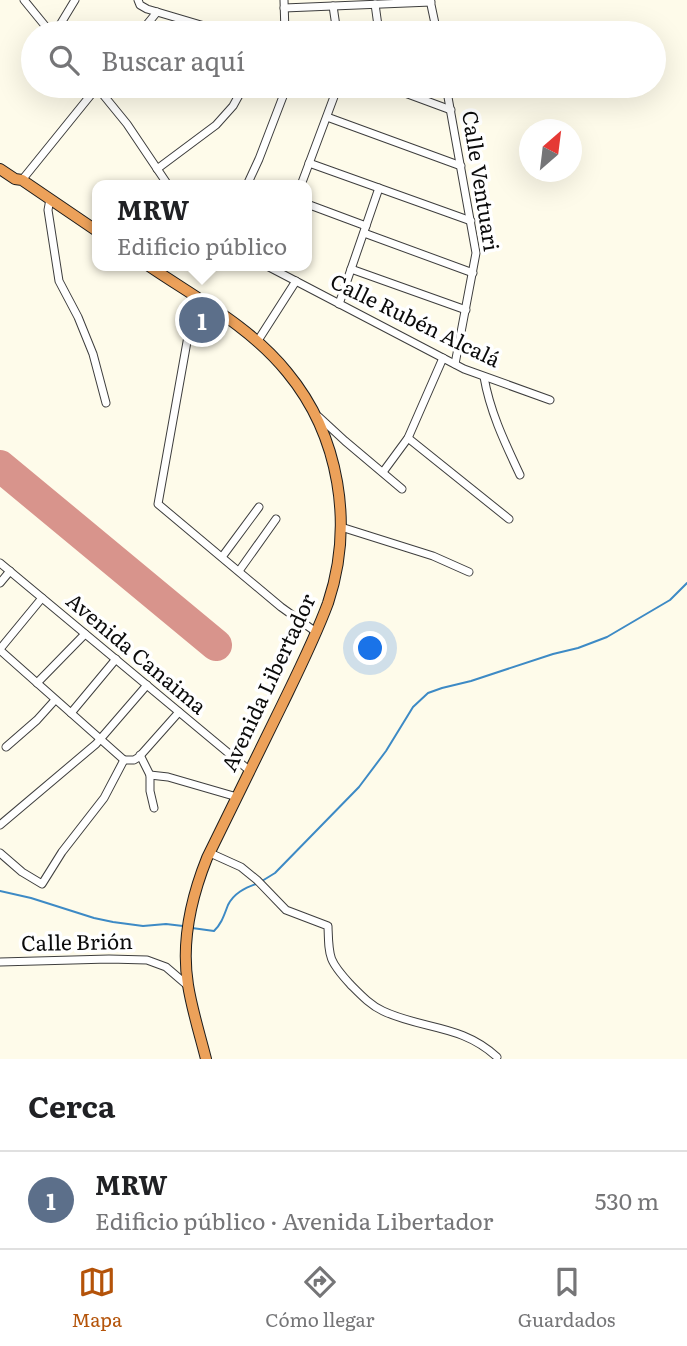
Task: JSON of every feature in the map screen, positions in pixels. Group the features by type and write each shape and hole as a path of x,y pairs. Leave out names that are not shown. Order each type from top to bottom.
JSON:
{"highway":[{"path":"0,162 92,228"},
{"path":"0,169 15,179 22,180"},
{"name":"Avenida Libertador","path":"156,271 257,342 288,372 313,412 326,440 339,492 340,549 327,605 210,853 189,917 186,948 188,985 206,1059"}],"street":[{"path":"24,0 42,21"},
{"path":"61,21 75,0"},
{"path":"284,4 333,6 430,1 434,21"},
{"path":"139,3 157,12 187,21"},
{"path":"375,4 377,21"},
{"path":"333,6 335,21"},
{"path":"150,21 157,12"},
{"path":"22,180 87,98"},
{"path":"106,98 165,180"},
{"path":"157,169 223,119 237,98"},
{"path":"249,180 282,98"},
{"path":"303,180 334,98"},
{"path":"418,98 451,110"},
{"name":"Calle Ventuari","path":"448,98 476,253 456,365"},
{"path":"327,117 461,166"},
{"path":"309,163 471,221"},
{"path":"340,304 379,188"},
{"path":"50,200 48,210 58,276 93,354 106,403"},
{"path":"312,206 473,273"},
{"path":"351,269 466,310"},
{"name":"Calle Rubén Alcalá","path":"278,271 456,365 550,400"},
{"path":"257,342 296,281"},
{"path":"195,297 159,504 281,607 316,632"},
{"path":"383,472 408,439 443,358"},
{"path":"484,377 498,429 520,475"},
{"path":"313,412 402,489"},
{"path":"408,439 509,519"},
{"path":"222,558 259,507"},
{"path":"239,571 276,519"},
{"path":"341,527 440,559 469,572"},
{"name":"Avenida Canaima","path":"0,563 250,771"},
{"path":"0,583 10,571"},
{"path":"42,598 0,650 124,760 134,760 140,755 179,712"},
{"path":"37,683 85,634"},
{"path":"71,713 116,659"},
{"path":"0,825 100,740 147,685"},
{"path":"6,747 55,700"},
{"path":"140,755 150,775 149,791 154,808"},
{"path":"0,853 22,872 42,884 62,852 104,798 124,760"},
{"path":"150,775 168,777 237,797"},
{"path":"210,853 233,863 259,882 286,911 328,926 331,960 374,1006 398,1017 467,1036 497,1057"},
{"name":"Calle Brión","path":"0,962 147,960 166,967 188,985"}],"waterway":[{"path":"262,881 275,873 359,787 386,751 413,707 428,693 607,637 670,600 687,583"},
{"path":"192,928 214,931 233,897 256,884"},
{"path":"0,891 113,922 143,926 183,926"}],"runway":[{"path":"0,466 216,645"}],"place":[{"name":"MRW","path":"202,320"}]}
